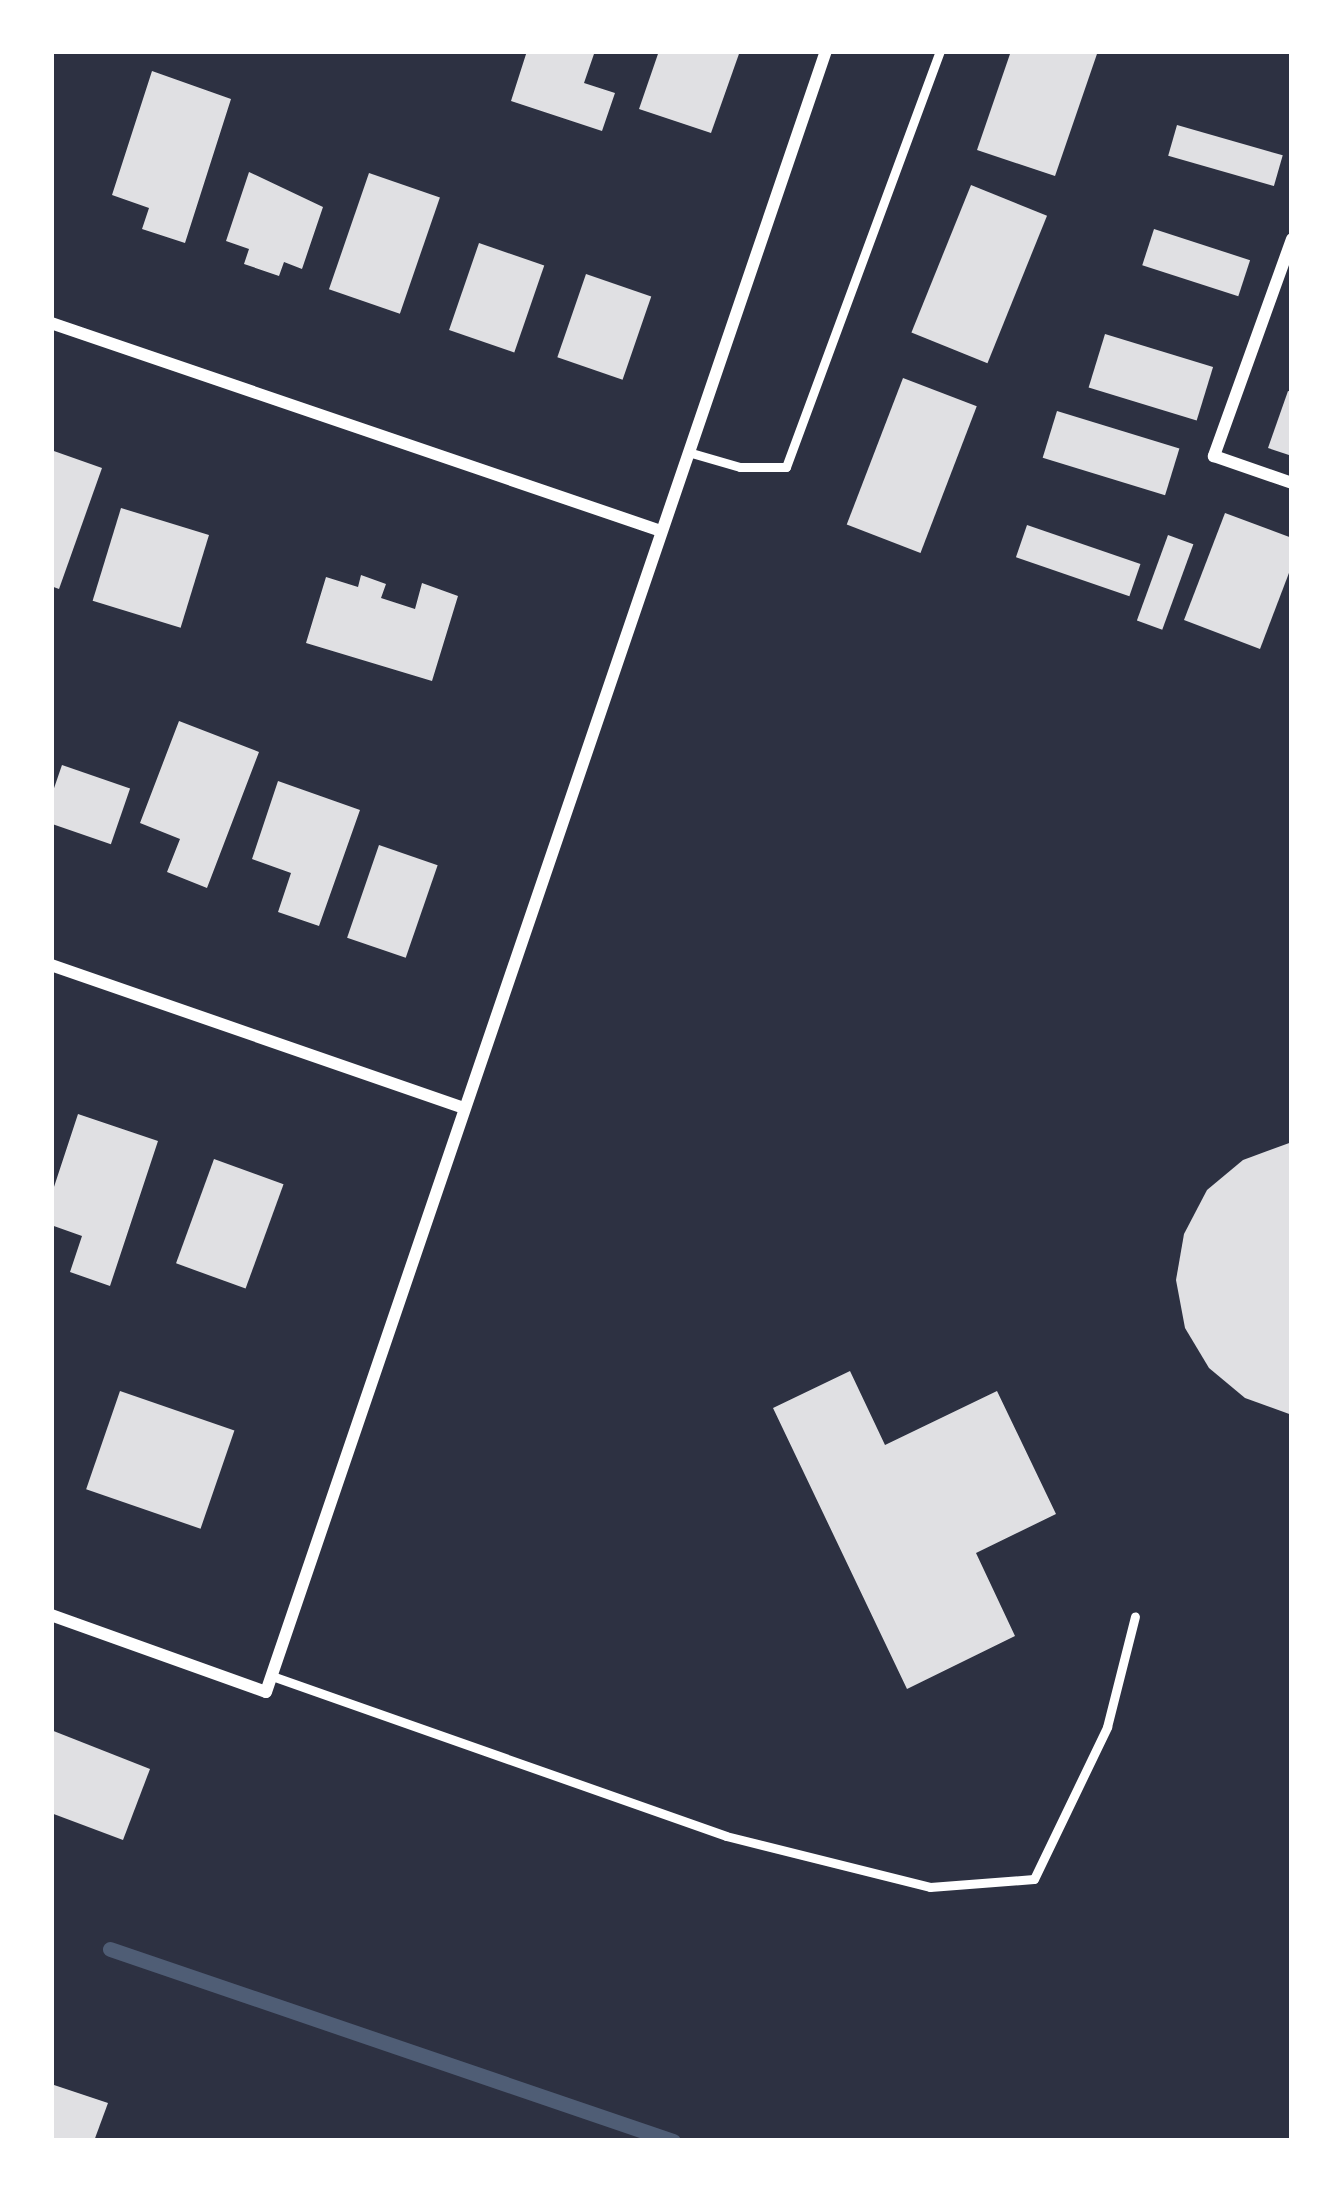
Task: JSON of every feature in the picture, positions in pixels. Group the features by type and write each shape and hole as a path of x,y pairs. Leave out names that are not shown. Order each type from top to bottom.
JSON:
{"street":[{"path":"51,1615 266,1692 826,51"},
{"path":"1292,239 1214,455 1292,483"},
{"path":"51,323 661,531"},
{"path":"51,965 462,1107"}],"lane":[{"path":"688,452 740,467 786,467 940,51"},
{"path":"272,1676 726,1836 930,1887 1034,1879 1107,1726 1135,1616"}],"building":[{"path":"527,51 595,51 584,83 615,93 602,131 511,101"},
{"path":"659,51 740,51 711,133 639,109"},
{"path":"1011,51 1098,51 1055,176 977,150"},
{"path":"152,71 231,99 185,243 142,229 149,208 112,195"},
{"path":"1177,125 1283,155 1274,186 1168,156"},
{"path":"249,172 323,207 302,269 284,262 279,276 244,264 249,249 226,241"},
{"path":"369,173 440,197 400,314 329,289"},
{"path":"971,185 1047,216 987,363 911,332"},
{"path":"1154,229 1250,260 1238,296 1142,265"},
{"path":"479,243 544,265 514,352 449,330"},
{"path":"586,274 651,296 623,380 557,357"},
{"path":"1105,334 1213,367 1197,421 1089,388"},
{"path":"903,378 977,406 920,553 847,525"},
{"path":"1288,391 1292,392 1292,456 1268,448"},
{"path":"1057,411 1179,448 1165,495 1043,458"},
{"path":"51,450 102,468 59,589 51,586"},
{"path":"121,508 209,535 181,628 93,601"},
{"path":"1225,513 1292,538 1292,565 1260,649 1184,620"},
{"path":"1027,525 1140,564 1129,596 1016,557"},
{"path":"1168,535 1193,544 1162,630 1137,621"},
{"path":"361,575 386,584 381,598 415,609 422,583 458,596 432,681 306,643 326,577 358,587"},
{"path":"179,721 259,752 207,888 167,872 180,839 140,823"},
{"path":"62,765 130,788 111,844 51,824 51,797"},
{"path":"278,781 360,810 319,926 278,912 291,873 252,859"},
{"path":"379,845 438,865 406,958 347,938"},
{"path":"78,1114 158,1141 110,1286 70,1272 82,1236 51,1225 51,1196"},
{"path":"1292,1142 1292,1415 1245,1398 1209,1368 1185,1328 1176,1280 1184,1234 1207,1190 1243,1160"},
{"path":"214,1159 284,1184 246,1289 176,1263"},
{"path":"850,1371 885,1445 997,1391 1056,1514 976,1553 1015,1636 907,1689 773,1408"},
{"path":"120,1391 234,1430 201,1529 86,1489"},
{"path":"51,1730 150,1769 123,1840 51,1813"},
{"path":"51,2084 108,2103 94,2141 51,2141"}],"waterway":[{"path":"110,1949 673,2141"}]}
